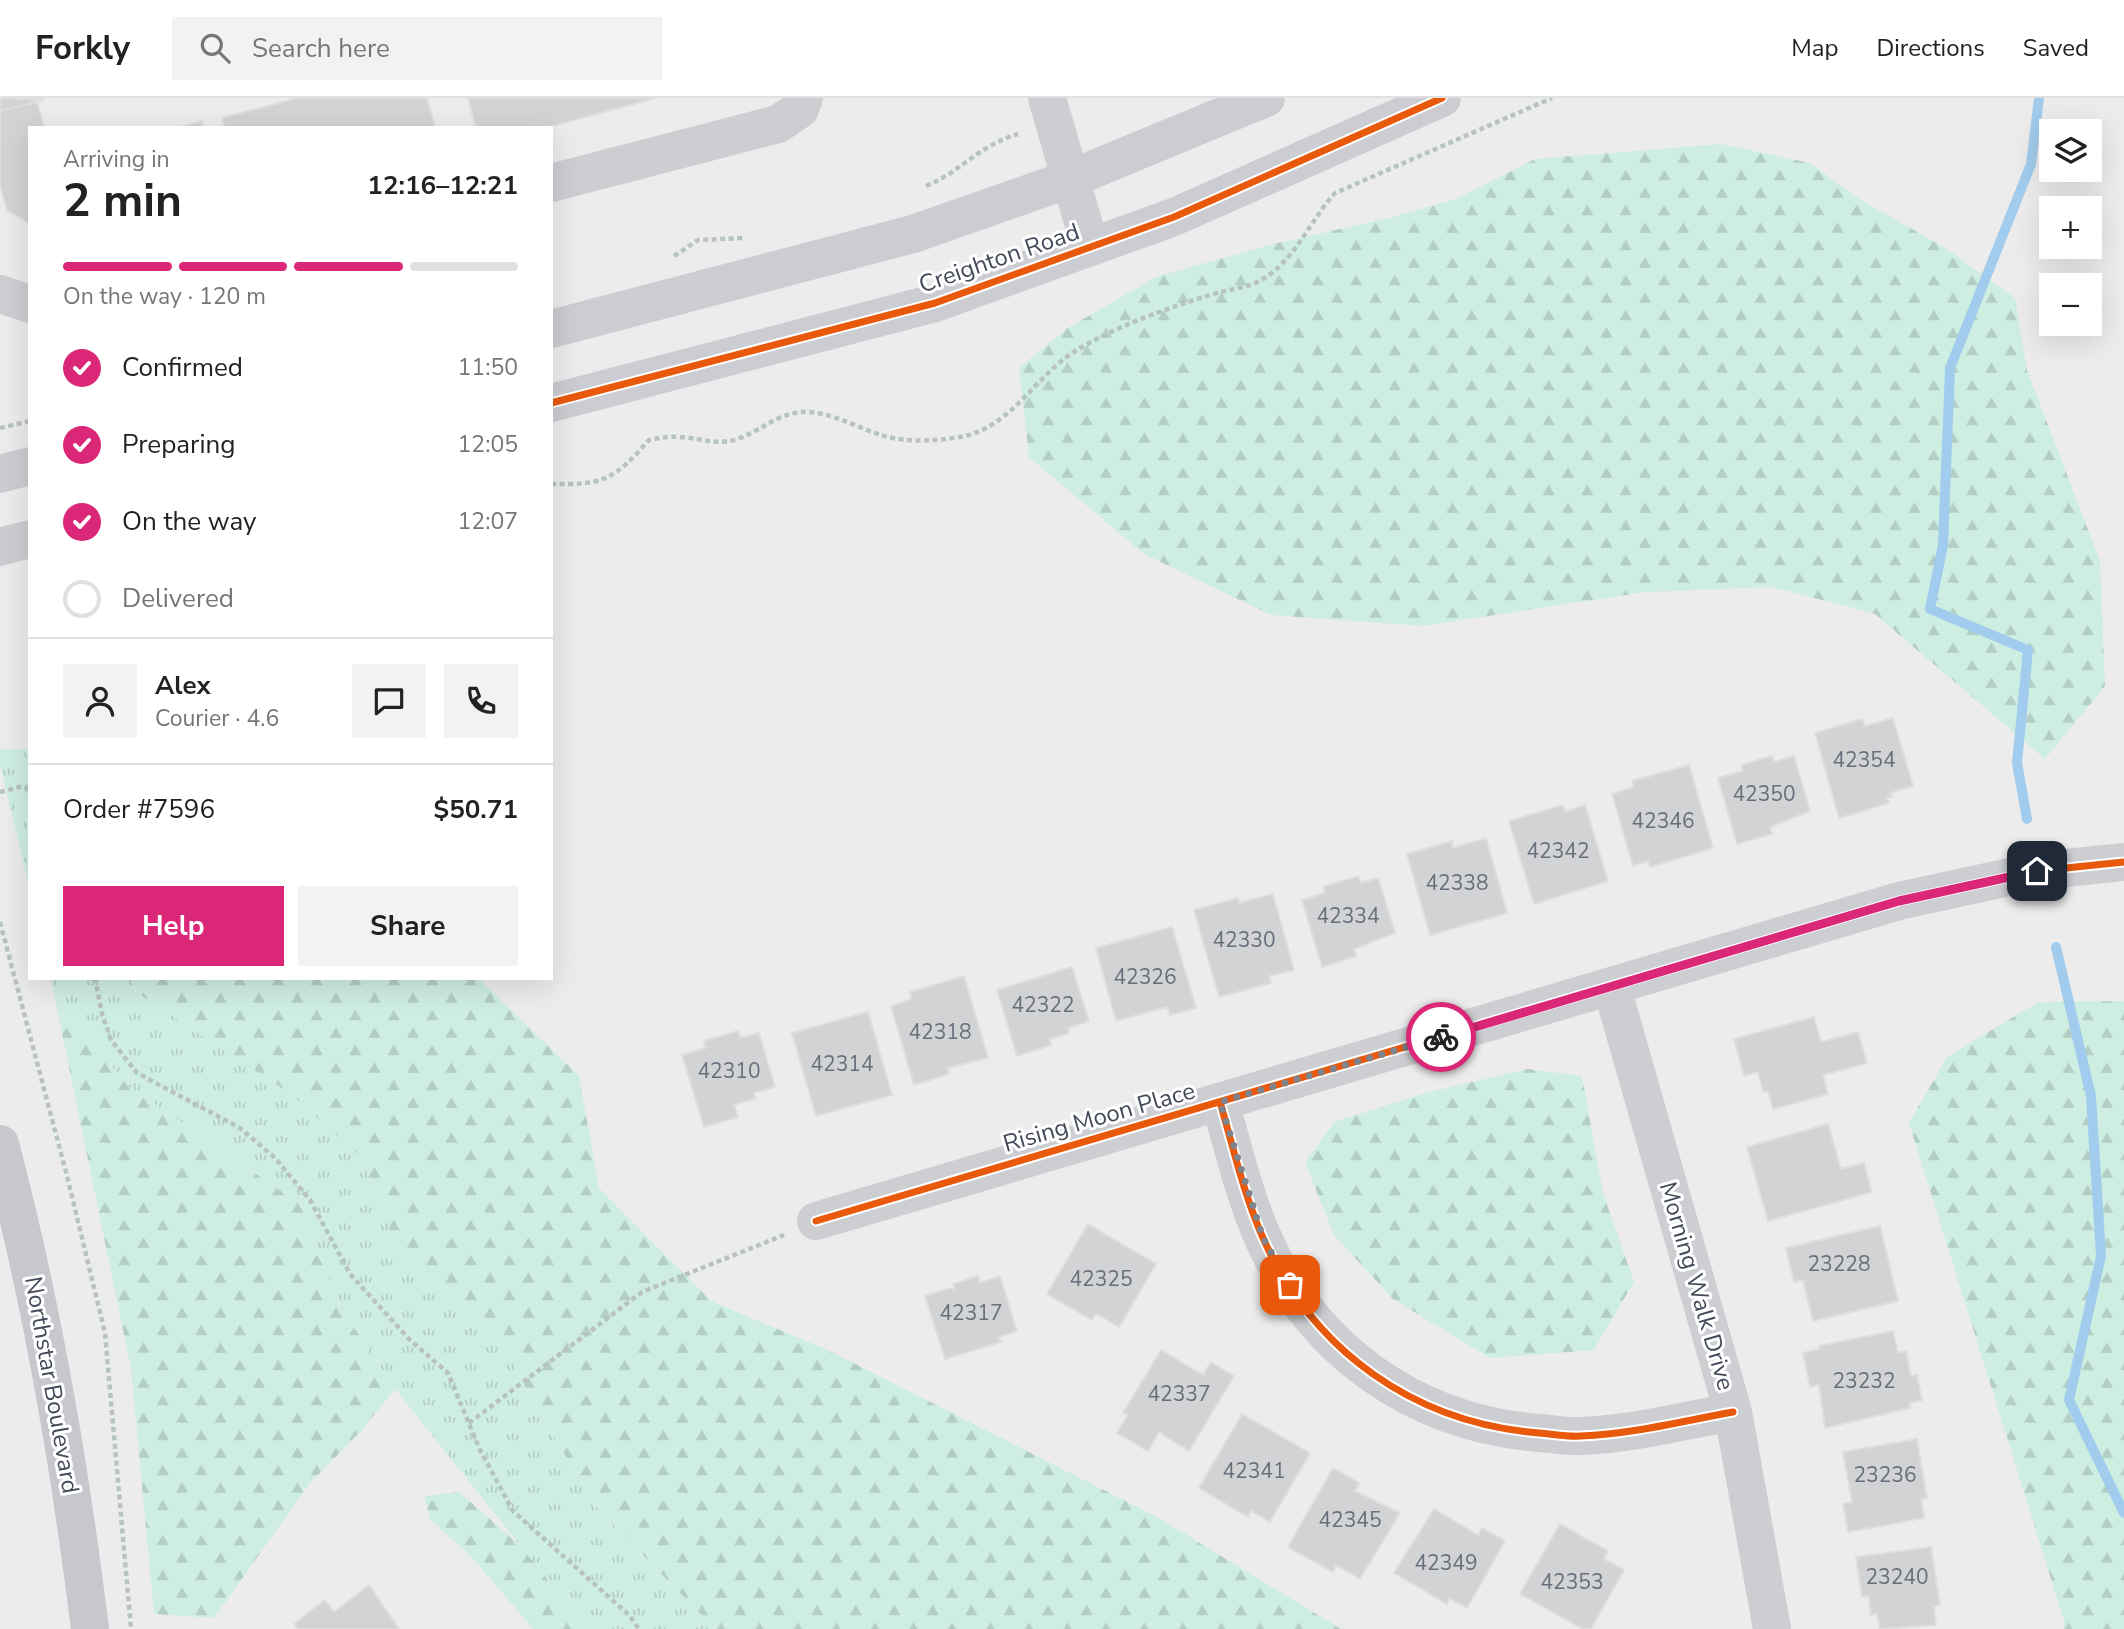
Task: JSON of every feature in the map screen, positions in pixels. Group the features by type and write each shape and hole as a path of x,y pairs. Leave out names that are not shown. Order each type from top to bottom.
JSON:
{"main road":[{"name":"Northstar Boulevard","path":"0,1144 24,1235 51,1369 90,1629"}],"street":[{"path":"553,182 778,124 800,109 804,98"},
{"name":"Creighton Road","path":"553,328 913,234 1070,179 1266,98"},
{"name":"Creighton Road","path":"553,402 935,303 1174,217 1442,98"},
{"path":"1050,106 1090,246"},
{"path":"0,293 28,303"},
{"path":"0,474 28,467"},
{"path":"0,547 28,540"},
{"name":"Rising Moon Place","path":"816,1221 1612,988 1899,901 2037,871 2124,862"},
{"name":"Morning Walk Drive","path":"1612,988 1733,1412 1772,1629"},
{"path":"1220,1102 1263,1238 1279,1268 1311,1317 1344,1352 1390,1388 1427,1407 1473,1424 1580,1436 1733,1412"}],"path":[{"path":"553,484 587,485 607,479 629,463 649,440 684,437 717,444 740,438 790,412 813,412 906,441 962,437 1006,417 1059,362 1079,348 1120,328 1213,294 1249,287 1270,275 1300,243 1316,214 1335,193 1552,98"},
{"path":"918,190 948,176 997,140 1017,134 1050,106"},
{"path":"671,258 698,240 749,238"},
{"path":"0,428 28,421"},
{"path":"0,792 23,786 28,788"},
{"path":"0,922 68,1176 105,1333 131,1629"},
{"path":"95,980 102,1014 111,1040 137,1073 240,1128 275,1158 310,1200 350,1274 410,1340 448,1374 499,1490 513,1511 608,1597 639,1629"},
{"path":"469,1423 642,1292 816,1221"}],"green space":[{"path":"1721,144 1810,163 1859,199 1942,246 2015,298 2027,370 2100,561 2105,686 2045,759 1875,614 1772,587 1646,592 1423,626 1271,615 1144,554 1029,457 1019,368 1066,329 1156,277 1269,245 1393,217 1458,198 1535,159"},
{"path":"0,749 28,749 28,882 0,765"},
{"path":"51,980 133,980 134,991 291,1094 364,1160 397,1250 491,1322 538,1411 597,1508 715,1629 587,1629 395,1389 338,1303 300,1204 127,1085 54,994"},
{"path":"133,980 480,980 579,1076 599,1188 711,1301 830,1351 1159,1518 1341,1629 715,1629 597,1508 538,1411 491,1322 397,1250 364,1160 134,990"},
{"path":"54,994 127,1085 300,1204 338,1303 395,1389 362,1430 310,1483 214,1618 154,1614 131,1369"},
{"path":"2124,1001 2124,1629 2064,1629 2064,1621 1909,1123 1947,1057 2038,1002"},
{"path":"1527,1069 1582,1076 1603,1193 1634,1282 1594,1350 1490,1358 1393,1299 1334,1235 1305,1162 1334,1122 1425,1093"},
{"path":"459,1492 523,1548 587,1629 533,1629 474,1560 430,1519 424,1496"}],"building":[{"path":"0,98 44,100 37,101 43,126 28,126 28,223 7,210 0,185"},
{"path":"0,98 43,98 44,100 0,111"},
{"path":"0,98 44,100 37,101 43,126 28,126 28,223 7,210 0,185"},
{"path":"297,98 427,98 434,126 224,126 222,118"},
{"path":"297,98 427,98 434,126 224,126 222,118"},
{"path":"468,98 656,98 552,126 475,126"},
{"path":"468,98 656,98 552,126 475,126"},
{"path":"202,121 203,126 186,126"},
{"path":"202,121 203,126 186,126"},
{"path":"1893,718 1913,786 1890,793 1892,797 1887,797 1889,803 1839,818 1815,733 1862,719 1865,726"},
{"path":"1772,756 1774,762 1794,756 1810,811 1770,827 1772,834 1737,844 1718,778 1743,771 1741,765"},
{"path":"1689,765 1713,848 1650,867 1648,861 1633,866 1612,794 1634,787 1632,781"},
{"path":"1563,805 1565,812 1585,805 1608,881 1534,904 1509,821"},
{"path":"1486,838 1507,913 1430,935 1407,854 1452,841 1453,848"},
{"path":"1358,876 1361,883 1378,878 1395,933 1354,949 1356,956 1322,967 1302,900 1325,893 1323,887"},
{"path":"1273,894 1294,970 1269,976 1271,983 1219,997 1194,910 1238,898 1239,903"},
{"path":"1172,927 1196,1008 1170,1015 1167,1007 1116,1021 1096,948"},
{"path":"1072,967 1089,1021 1068,1028 1069,1033 1049,1039 1051,1045 1017,1056 997,990"},
{"path":"964,976 988,1058 948,1068 949,1074 914,1085 891,1006 912,999 910,992"},
{"path":"868,1012 892,1095 816,1116 792,1033"},
{"path":"1814,1017 1821,1042 1858,1032 1867,1063 1823,1075 1828,1094 1773,1109 1768,1091 1763,1092 1758,1072 1744,1076 1734,1039"},
{"path":"738,1031 740,1038 759,1033 775,1087 754,1093 756,1098 734,1105 738,1117 704,1127 682,1055 706,1048 704,1041"},
{"path":"1828,1124 1841,1169 1864,1163 1872,1192 1768,1221 1747,1147"},
{"path":"1088,1224 1156,1264 1119,1327 1096,1314 1092,1320 1047,1294"},
{"path":"1880,1226 1898,1301 1813,1321 1803,1280 1794,1282 1786,1248"},
{"path":"978,1276 980,1283 1000,1276 1017,1331 999,1337 1001,1342 945,1359 925,1296 950,1288 955,1290 953,1284"},
{"path":"1893,1331 1898,1353 1906,1351 1911,1376 1917,1375 1922,1400 1910,1403 1910,1408 1825,1428 1819,1385 1810,1387 1803,1353 1819,1349 1819,1346"},
{"path":"1161,1350 1203,1375 1211,1362 1234,1376 1189,1451 1159,1432 1148,1451 1117,1433 1128,1415 1123,1413"},
{"path":"1242,1414 1310,1453 1270,1522 1251,1511 1248,1517 1199,1488"},
{"path":"1917,1439 1927,1498 1921,1499 1924,1518 1848,1532 1843,1504 1852,1502 1843,1452"},
{"path":"1333,1468 1359,1483 1355,1491 1400,1513 1360,1579 1336,1565 1333,1572 1288,1547"},
{"path":"1434,1509 1478,1535 1482,1528 1505,1541 1467,1608 1449,1598 1447,1604 1394,1573"},
{"path":"1560,1524 1608,1551 1604,1559 1624,1570 1591,1629 1583,1629 1520,1594"},
{"path":"1931,1547 1940,1605 1934,1607 1936,1625 1880,1629 1877,1614 1871,1615 1869,1596 1862,1597 1856,1557"},
{"path":"369,1585 399,1629 298,1629 294,1624 325,1600 334,1612"}],"waterway":[{"path":"2027,819 2017,763 2028,650 1930,609 1943,545 1950,368 2031,164 2039,98"},
{"path":"2056,947 2091,1096 2101,1256 2069,1400 2124,1513"}],"cycle path":[{"path":"553,402 935,303 1174,217 1442,98"},
{"path":"816,1221 1899,901 2037,871 2124,862"},
{"path":"1220,1102 1250,1205 1284,1279 1310,1315 1340,1347 1374,1375 1411,1397 1451,1414 1494,1426 1539,1433 1600,1435 1733,1412"}],"way so far":[{"path":"1290,1285 1263,1238 1220,1102 1441,1037"}],"route":[{"path":"1441,1037 1899,901 2037,871"}]}
